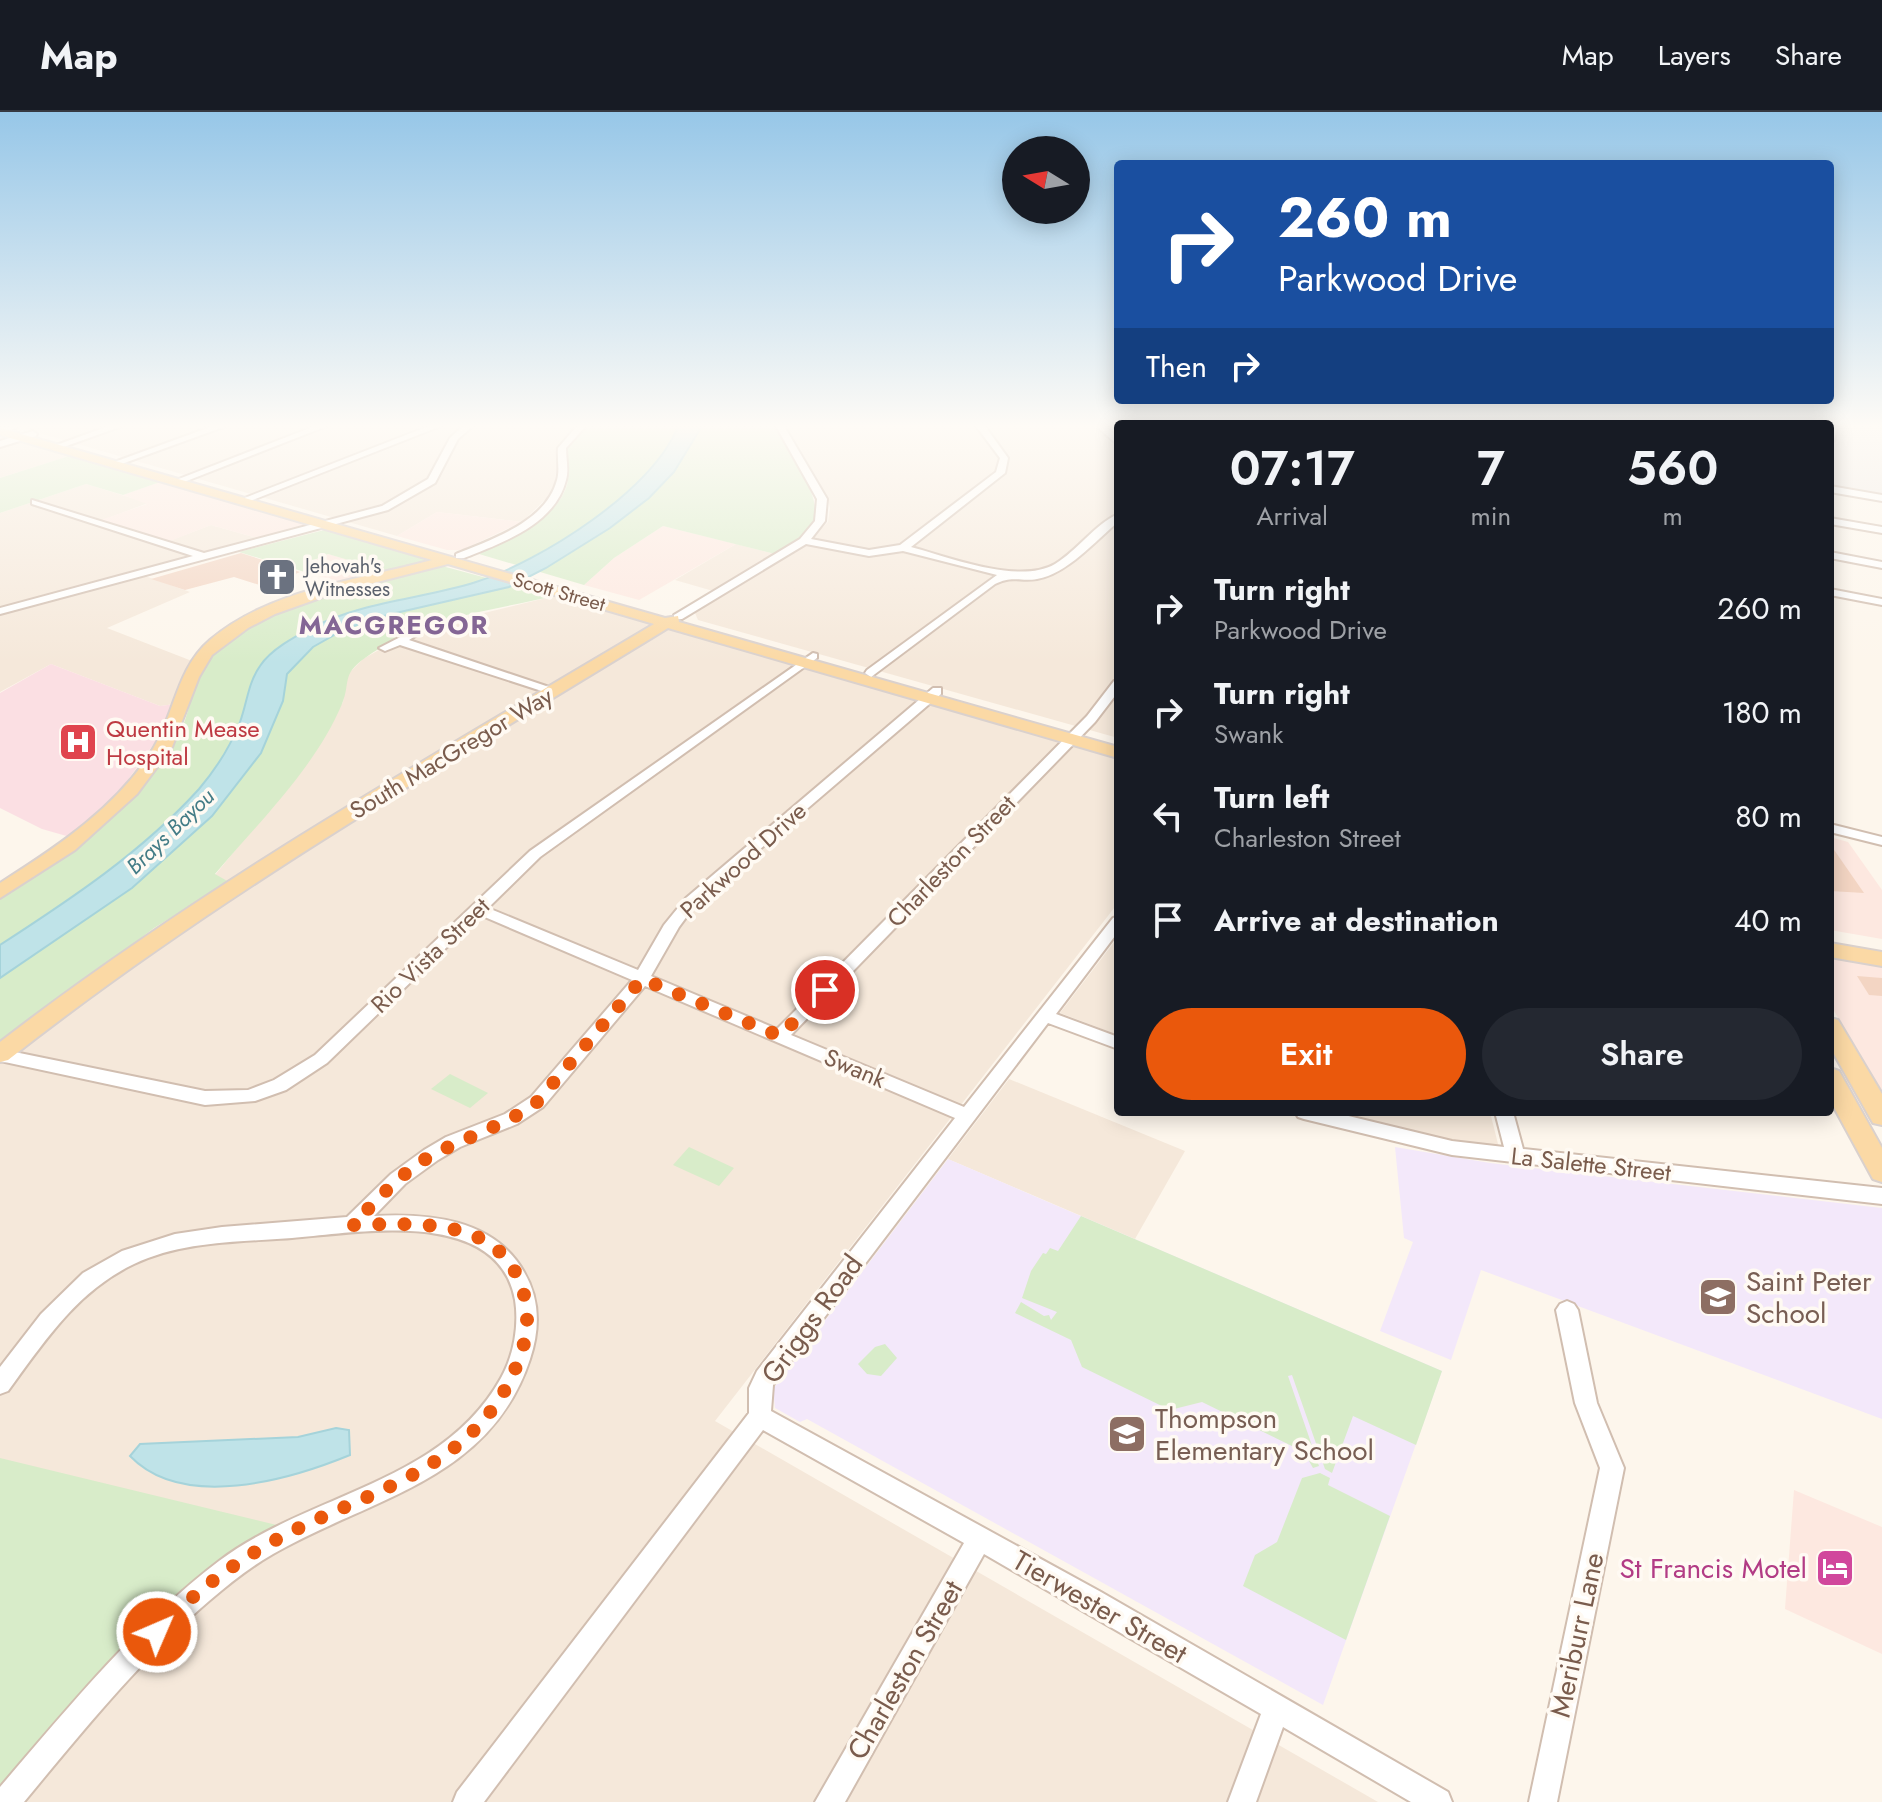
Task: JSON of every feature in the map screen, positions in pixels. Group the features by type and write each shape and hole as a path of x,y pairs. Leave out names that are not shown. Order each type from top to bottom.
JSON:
{"main road":[{"name":"Scott Street","path":"268,505 1074,735 1114,751"},
{"path":"0,892 86,830 151,765 172,731 191,671 217,641 288,605 463,561"},
{"name":"South MacGregor Way","path":"0,1054 75,993 161,931 251,873 672,620"},
{"name":"Scott Street","path":"808,660 871,673 932,695"},
{"name":"Scott Street","path":"1074,735 1114,740"},
{"path":"1834,940 1882,947"},
{"path":"1834,951 1882,959"},
{"path":"1834,1039 1882,1116"},
{"path":"1834,1084 1882,1172"}],"street":[{"path":"44,505 205,557"},
{"path":"0,611 332,524 391,505"},
{"path":"463,561 521,527 547,505"},
{"path":"821,505 820,521 804,541 869,553 903,548 1006,574 1036,576 1059,566 1114,520"},
{"path":"903,548 959,505"},
{"path":"1834,522 1882,530"},
{"name":"South MacGregor Way","path":"672,620 804,541"},
{"path":"1834,556 1882,565"},
{"path":"871,673 991,582 1006,574"},
{"path":"1834,593 1882,602"},
{"path":"385,648 414,633"},
{"path":"400,641 555,691"},
{"name":"Rio Vista Street","path":"0,1054 205,1098 235,1097 264,1091 293,1079 321,1059 550,842 808,660"},
{"name":"Charleston Street","path":"780,1036 1074,735 1114,689"},
{"name":"Parkwood Drive","path":"352,1225 398,1179 431,1155 511,1119 537,1102 642,979 672,925 691,901 932,695"},
{"path":"1834,829 1882,841"},
{"name":"Swank","path":"478,909 967,1116"},
{"name":"Griggs Road","path":"467,1802 760,1416 760,1388 765,1378 1114,926"},
{"path":"1045,1016 1114,1042"},
{"name":"La Salette Street","path":"1319,1116 1411,1140 1516,1156 1882,1196"},
{"path":"1505,1116 1516,1156"},
{"path":"0,1384 71,1296 91,1278 129,1257 188,1238 352,1225 414,1224 456,1228 502,1252 520,1281 528,1323 525,1346 507,1389 482,1422 440,1460 387,1491 293,1531 251,1555 175,1612 6,1802"},
{"name":"Meriburr Lane","path":"1543,1802 1612,1468 1586,1403 1567,1310"},
{"name":"Tierwester Street","path":"760,1416 980,1538 1438,1802"},
{"name":"Charleston Street","path":"829,1802 980,1538"},
{"path":"1242,1802 1276,1709"}],"shaded area":[{"path":"24,505 143,505 103,520 169,541 211,525 260,539 0,607 0,513"},
{"path":"145,505 244,505 309,526 260,539 211,525 170,541 101,520"},
{"path":"289,505 540,505 522,522 437,512 397,536"},
{"path":"829,505 1114,505 1114,737 698,620 695,613 801,547 828,522"},
{"path":"437,512 522,522 462,550 447,550 397,536"},
{"path":"663,526 736,544 639,600 584,585 614,558"},
{"path":"736,544 775,554 713,591 675,580"},
{"path":"328,554 384,570 339,582 308,573 326,565 313,561"},
{"path":"145,576 190,592 107,628 192,661 180,684 175,704 160,706 51,664 0,692 0,615"},
{"path":"554,596 1114,754 1114,908 715,1421 1378,1802 0,1802 0,1047 154,928 228,882 215,875 308,761 343,702 346,676 363,659 414,630"},
{"name":"Quentin Mease Hospital","path":"51,664 160,706 175,704 168,724 120,791 70,837 42,829 0,808 0,693"},
{"path":"1834,838 1848,842 1882,890 1882,939 1834,931"},
{"path":"1114,942 1114,1033 1060,1013"},
{"path":"1834,954 1882,963 1882,1092 1834,1011"},
{"path":"1009,1079 1185,1151 1135,1239 948,1159"},
{"path":"1346,1116 1491,1116 1499,1148 1420,1135"},
{"name":"Saint Peter School","path":"1395,1147 1490,1163 1882,1208 1882,1419 1481,1270 1451,1360 1380,1331 1413,1242 1404,1238"},
{"name":"Thompson Elementary School","path":"948,1159 1442,1371 1323,1705 807,1419 800,1422 775,1408 773,1389"},
{"name":"St Francis Motel","path":"1794,1490 1882,1527 1882,1654 1785,1609"}],"green space":[{"path":"0,505 24,505 0,513"},
{"path":"556,505 814,505 815,512 810,527 775,554 663,526 614,558 584,585 479,554 532,526"},
{"path":"328,529 428,560 373,578 368,574 382,570 328,554 314,560 327,565 308,573 239,552"},
{"path":"442,566 554,596 432,625 386,644 357,664 350,674 345,696 331,728 317,750 285,794 215,874 229,882 154,928 0,1047 0,898 68,847 168,750 185,721 200,672 215,650 236,632 291,606"},
{"path":"450,1074 488,1093 470,1108 431,1089"},
{"path":"689,1147 734,1168 719,1186 673,1165"},
{"path":"1081,1216 1442,1371 1416,1445 1353,1416 1332,1473 1325,1469 1292,1375 1288,1376 1319,1466 1313,1468 1304,1452 1202,1402 1170,1410 1082,1367 1071,1340 1015,1313 1021,1302 1044,1316 1049,1315 1051,1320 1057,1312 1022,1298 1031,1271 1043,1253 1046,1254 1050,1248 1058,1251"},
{"path":"885,1344 897,1358 881,1376 867,1374 858,1364 875,1347"},
{"path":"0,1458 285,1527 0,1795"},
{"path":"1320,1473 1330,1478 1328,1485 1390,1516 1346,1640 1243,1586 1255,1555 1277,1542 1302,1478"}],"water":[{"name":"Brays Bayou","path":"611,505 640,505 610,528 509,587 387,615 345,629 313,647 287,674 283,701 261,753 212,816 132,888 0,978 0,945 130,854 199,789 232,740 256,673 277,649 306,631 353,611 435,593 502,572 561,541"},
{"path":"336,1428 349,1430 350,1455 268,1481 237,1486 178,1483 152,1473 130,1456 140,1444 298,1437"}],"building":[{"path":"241,553 300,572 266,587 234,577 185,590 151,579"},
{"path":"1834,850 1864,893 1834,891"},
{"path":"1857,976 1882,978 1882,996 1869,995"}],"place":[{"name":"Jehovah's Witnesses","path":"277,577"},
{"name":"Quentin Mease Hospital","path":"78,742"},
{"name":"Saint Peter School","path":"1718,1297"},
{"name":"Thompson Elementary School","path":"1127,1434"},
{"name":"St Francis Motel","path":"1835,1568"}],"district":[{"name":"MACGREGOR","path":"394,625"}],"route":[{"path":"157,1632 175,1612 233,1565 293,1531 387,1491 440,1460 482,1422 507,1389 525,1346 528,1323 526,1299 512,1265 502,1252 489,1243 456,1228 414,1224 352,1225 378,1197 415,1166 453,1142 525,1112 547,1093 642,979 780,1036 825,990"}]}
